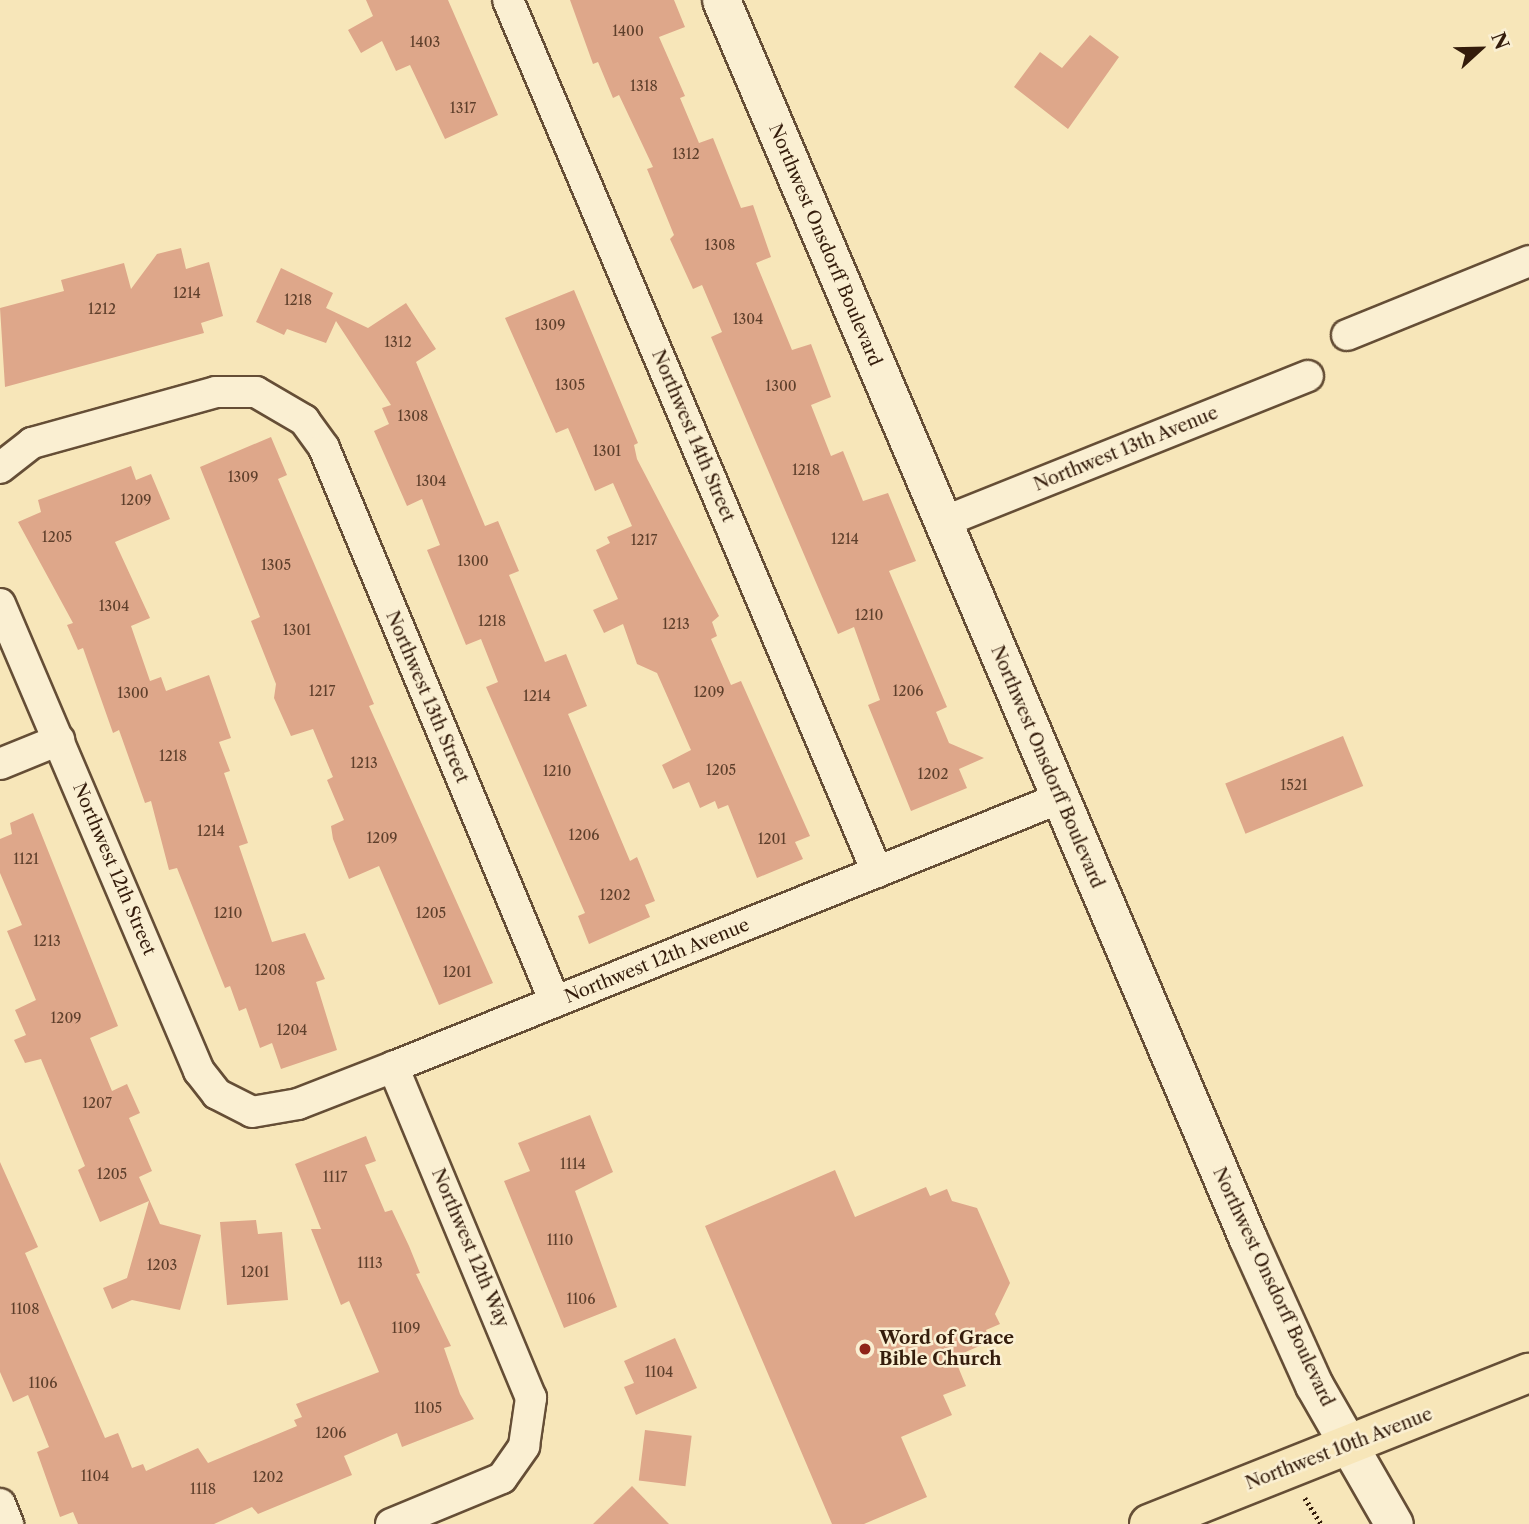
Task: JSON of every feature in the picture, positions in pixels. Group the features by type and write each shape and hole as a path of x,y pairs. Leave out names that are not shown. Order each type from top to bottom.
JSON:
{"main road":[{"name":"Northwest 10th Avenue","path":"1149,1524 1529,1373"}],"street":[{"name":"Northwest 14th Street","path":"508,0 877,872"},
{"name":"Northwest Onsdorff Boulevard","path":"721,0 1248,1239 1314,1385 1394,1524"},
{"path":"1347,335 1529,261"},
{"name":"Northwest 13th Avenue","path":"943,522 1308,376"},
{"name":"Northwest 13th Street","path":"0,468 40,441 216,392 256,392 283,403 324,448 555,1002"},
{"name":"Northwest 12th Street","path":"0,604 199,1071 217,1094 252,1112"},
{"path":"0,764 59,740"},
{"name":"Northwest 12th Avenue","path":"252,1112 298,1104 1060,798"},
{"name":"Northwest 12th Way","path":"391,1524 502,1478 528,1432 526,1379 393,1067"},
{"path":"0,1504 8,1524"}],"building":[{"path":"366,0 448,0 498,115 445,139 410,65 396,71 382,41 361,53 348,30 373,16"},
{"path":"570,0 674,0 685,27 659,37 685,96 680,98 699,143 713,138 741,208 753,205 771,257 756,263 792,350 811,344 831,397 811,405 831,456 843,451 863,501 888,493 916,561 889,571 947,707 936,712 949,743 984,758 959,769 967,788 911,811 868,705 880,700 854,627 838,634 711,337 722,332 702,285 693,289 670,239 674,235 647,169 653,167 619,95 613,98 598,62 593,64"},
{"path":"1090,35 1119,57 1068,129 1014,87 1040,52 1062,68"},
{"path":"181,248 186,269 209,262 223,316 201,323 204,333 5,387 0,308 64,291 61,280 124,263 131,289 157,254"},
{"path":"281,268 333,293 326,308 368,328 406,303 436,349 416,362 485,526 498,521 519,571 509,575 545,662 566,654 587,706 568,714 630,861 637,857 655,901 645,905 650,917 589,944 578,916 585,913 486,687 498,682 481,639 466,645 427,550 440,545 422,499 407,506 374,431 389,424 382,408 391,405 336,321 326,343 287,329 284,335 256,322"},
{"path":"574,290 638,443 634,445 637,459 719,616 712,622 717,636 711,639 731,685 741,681 810,836 795,842 803,859 757,878 728,805 718,809 715,801 700,808 689,782 673,789 662,765 691,750 657,673 637,664 623,624 604,633 593,610 618,599 596,550 610,543 607,537 632,526 613,483 595,491 568,428 556,433 505,318"},
{"path":"271,437 287,475 278,479 374,704 369,706 493,983 439,1005 379,866 349,879 333,839 331,826 344,820 327,780 333,777 313,729 291,736 274,698 276,684 251,621 260,617 200,467"},
{"path":"131,466 136,480 151,474 170,519 115,542 150,618 131,626 150,681 161,677 166,691 209,675 231,738 219,742 230,771 224,773 248,843 239,846 272,942 305,933 325,979 316,982 337,1050 281,1069 272,1043 260,1048 246,1008 239,1011 230,986 225,988 177,868 169,870 151,801 145,803 119,730 113,733 83,648 78,650 67,625 73,623 18,522 41,512 38,500"},
{"path":"1343,736 1363,786 1245,834 1225,784"},
{"path":"33,813 118,1026 90,1038 112,1091 127,1084 140,1113 129,1118 152,1171 139,1177 160,1224 201,1235 180,1310 132,1300 112,1309 103,1288 127,1278 149,1201 100,1222 78,1170 85,1166 41,1059 25,1063 14,1040 26,1035 15,1010 36,1000 7,931 22,925 0,873 0,839 12,834 10,823"},
{"path":"590,1115 613,1172 575,1191 617,1307 564,1328 504,1181 530,1171 518,1143"},
{"path":"366,1136 376,1161 365,1165 385,1212 392,1210 409,1246 420,1273 416,1274 451,1346 444,1348 460,1394 474,1419 402,1447 397,1433 344,1456 352,1475 258,1514 252,1507 214,1524 78,1524 73,1512 60,1517 37,1452 49,1447 28,1395 13,1402 0,1372 0,1162 38,1247 25,1253 105,1438 118,1433 132,1468 143,1464 146,1471 198,1448 208,1463 297,1426 294,1420 302,1417 296,1404 379,1372 349,1301 341,1305 311,1229 321,1229 295,1164"},
{"name":"Word of Grace Bible Church","path":"835,1170 855,1217 926,1187 930,1196 947,1189 952,1201 977,1208 1010,1283 995,1314 1000,1324 986,1330 991,1341 954,1357 966,1386 943,1395 952,1415 901,1437 927,1497 864,1524 832,1524 705,1226"},
{"path":"256,1220 258,1234 282,1232 288,1300 227,1305 220,1222"},
{"path":"675,1338 697,1388 636,1415 624,1387 634,1383 624,1361"},
{"path":"645,1430 692,1436 685,1486 639,1481"},
{"path":"632,1486 669,1524 593,1524"}],"place":[{"name":"Word of Grace Bible Church","path":"865,1349"}]}
